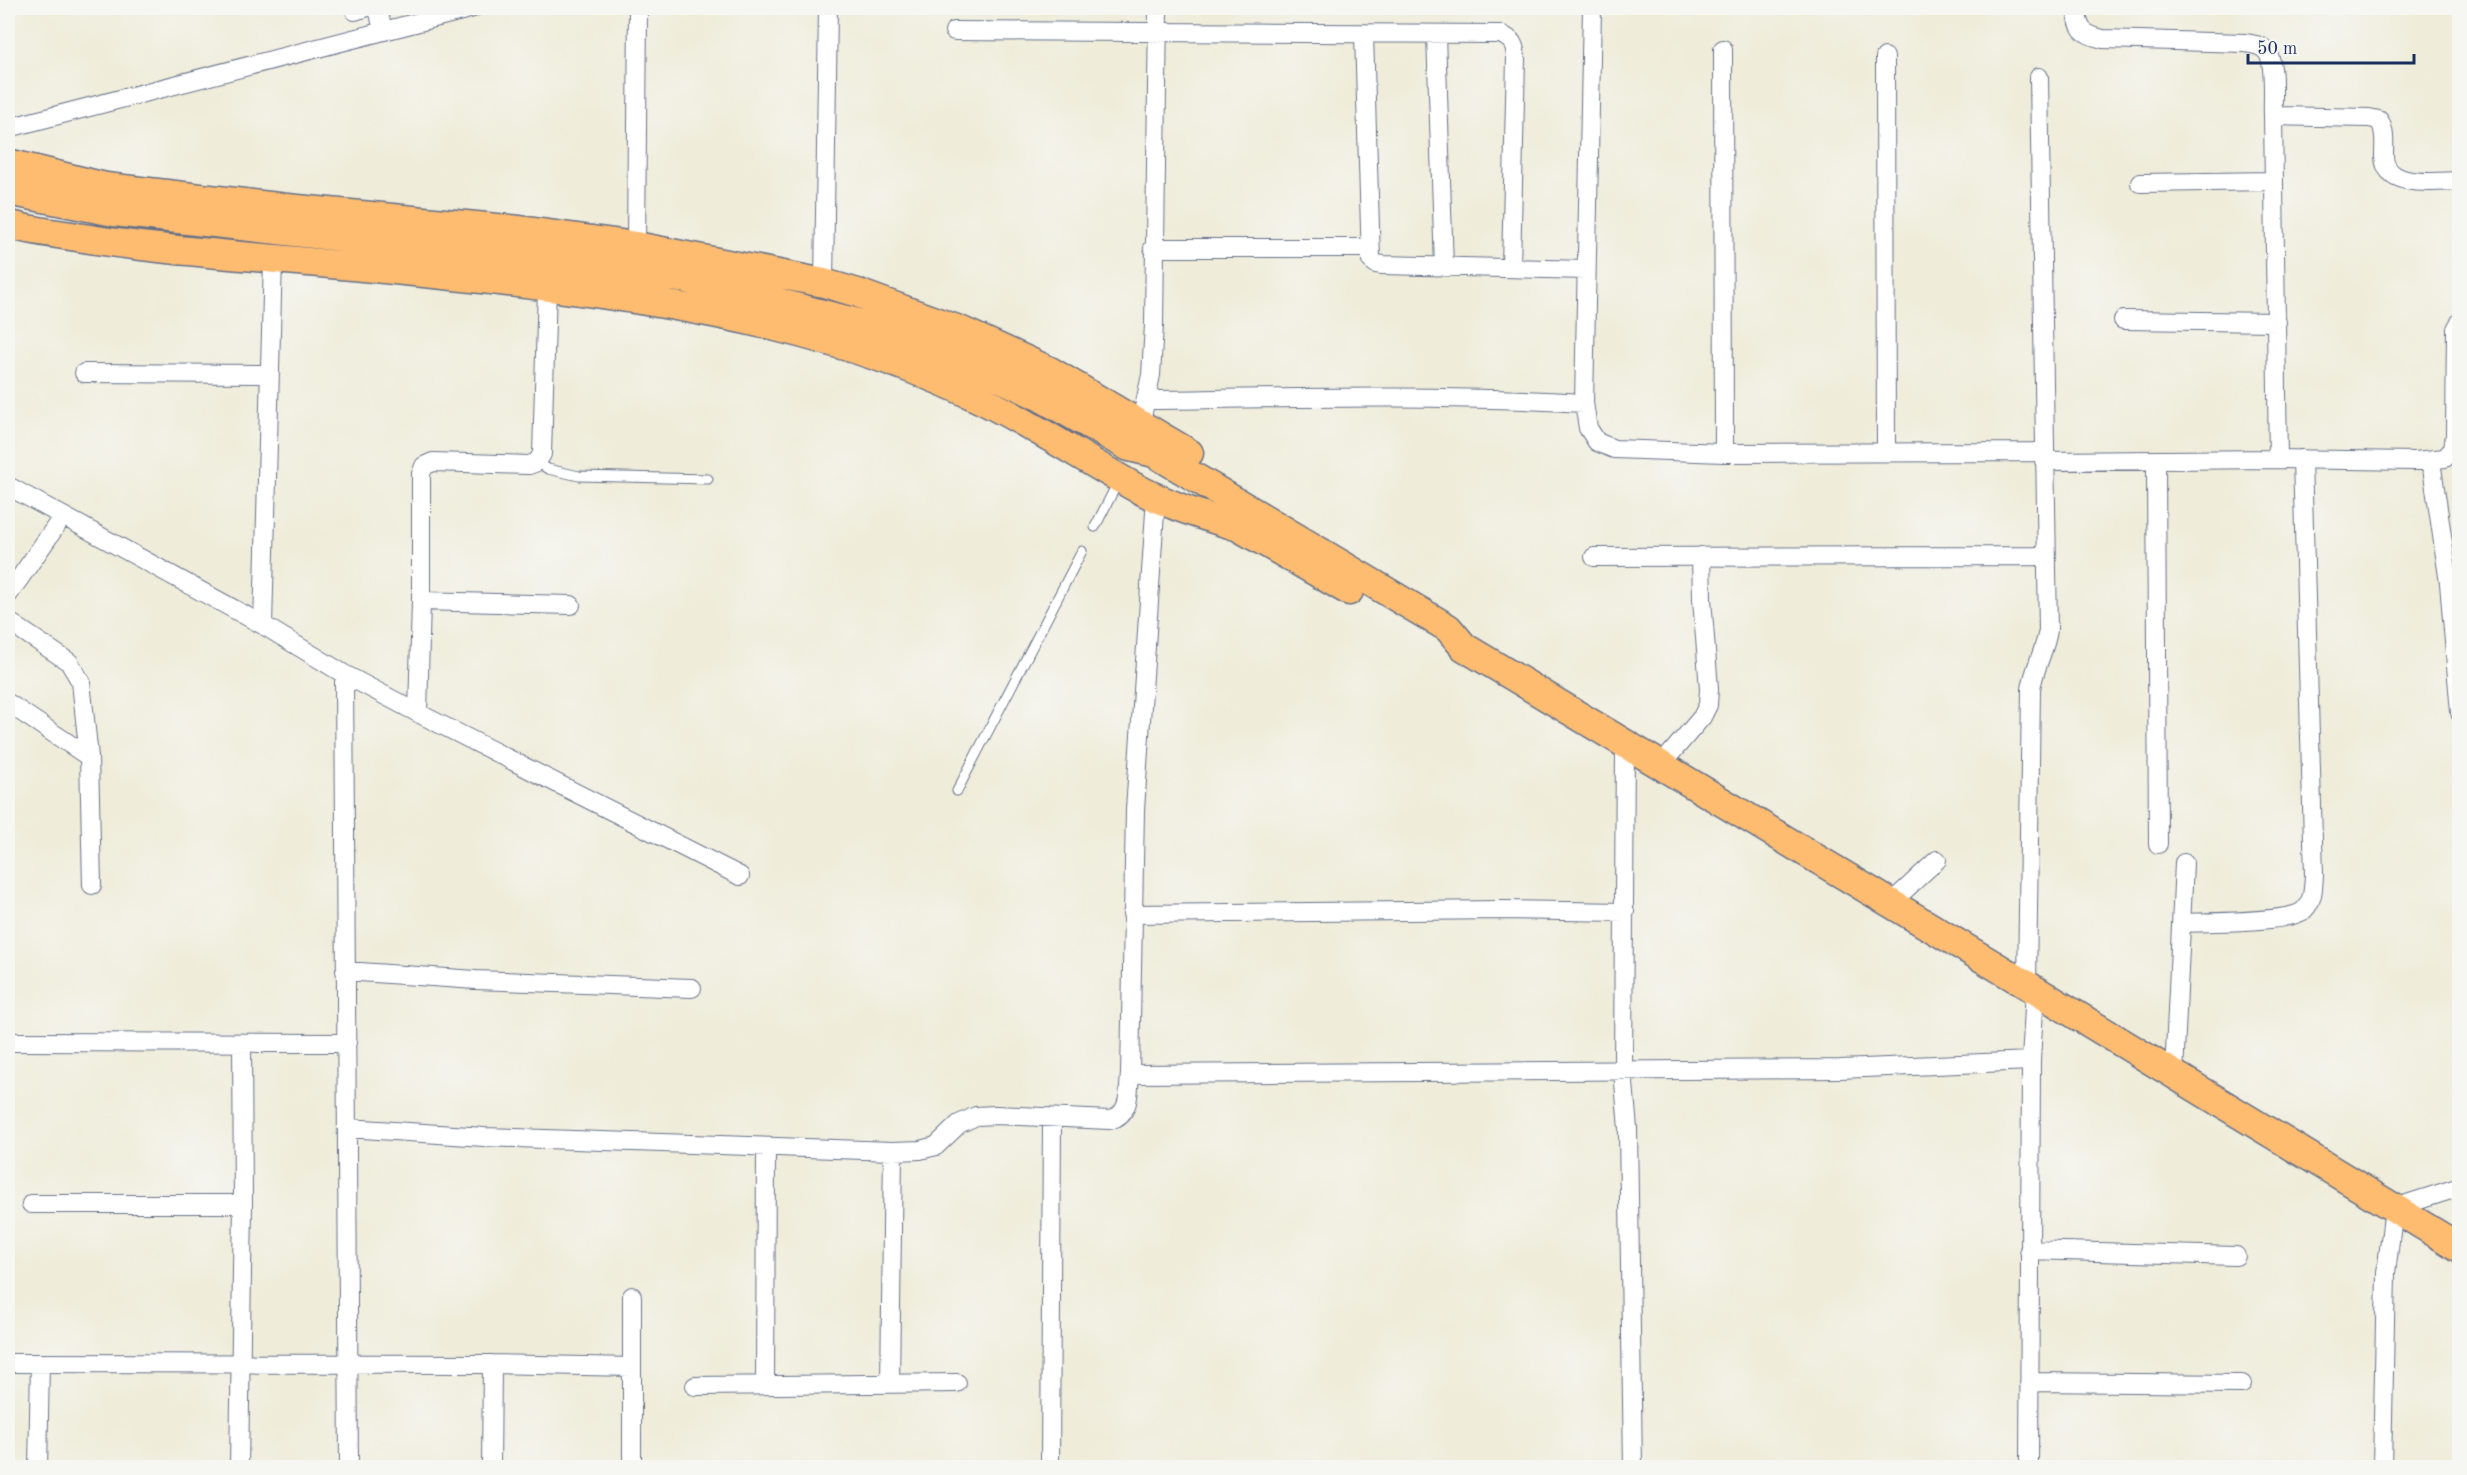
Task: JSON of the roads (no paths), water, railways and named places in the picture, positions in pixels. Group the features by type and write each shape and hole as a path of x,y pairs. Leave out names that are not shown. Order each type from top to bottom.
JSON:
{"main road":[{"path":"8,163 106,187 287,208 520,230 636,246 824,283 962,331 1050,371 1139,423"},
{"path":"8,191 114,212 551,260 686,279 870,326 965,361 1039,396 1139,423"},
{"path":"8,224 122,244 547,288 666,306 766,325 830,341 928,374 986,402 1156,497 1199,515 1245,518"},
{"path":"1139,423 1144,468 1245,518 1372,593 1437,642 1464,647 2460,1248"}],"street":[{"path":"378,8 383,31"},
{"path":"8,128 473,8"},
{"path":"636,246 638,8"},
{"path":"824,283 828,8"},
{"path":"1158,8 1154,325 1151,375 1139,423 1422,397 1509,398 1584,403"},
{"path":"1592,8 1584,403 1588,428 1597,441 1614,448 1724,453 1887,452 2156,460 2432,461 2445,458 2453,448 2456,329 2460,322"},
{"path":"2076,8 2079,25 2088,35 2103,39 2245,43 2258,45 2267,51 2271,62 2273,116 2278,459"},
{"path":"954,31 1158,34 1500,34 1510,38 1515,46 1511,267"},
{"path":"1364,35 1371,260 1376,264 1586,270"},
{"path":"1436,35 1444,267"},
{"path":"1723,50 1724,453"},
{"path":"1885,57 1887,452"},
{"path":"2029,1467 2031,689 2034,672 2046,646 2047,638 2039,77"},
{"path":"2273,116 2379,120 2383,126 2384,161 2389,172 2399,178 2415,181 2460,181"},
{"path":"2140,183 2274,181"},
{"path":"1154,248 1370,248"},
{"path":"263,625 273,259"},
{"path":"418,714 422,474 424,466 433,462 529,465 537,462 542,454 547,288"},
{"path":"2123,320 2277,322"},
{"path":"84,373 270,374"},
{"path":"2181,923 2285,918 2304,910 2313,896 2314,863 2302,459"},
{"path":"2156,460 2158,844"},
{"path":"2432,461 2450,520 2460,713"},
{"path":"8,486 263,625 344,674 418,714 740,876"},
{"path":"348,1128 484,1137 892,1151 920,1150 936,1146 959,1124 976,1116 1110,1120 1120,1117 1125,1110 1130,1074 1135,810 1156,497"},
{"path":"8,595 63,516"},
{"path":"1661,765 1702,717 1708,705 1701,556"},
{"path":"1594,557 2047,556"},
{"path":"421,601 571,605"},
{"path":"8,621 69,662 81,682 89,757 92,885"},
{"path":"344,674 349,1467"},
{"path":"8,703 89,757"},
{"path":"1625,743 1623,1071 1628,1140 1633,1467"},
{"path":"1891,903 1937,860"},
{"path":"2174,1074 2184,863"},
{"path":"1132,914 1503,910 1625,912"},
{"path":"345,971 476,980 692,988"},
{"path":"8,1042 347,1042"},
{"path":"239,1467 243,1204 242,1042"},
{"path":"1130,1074 1840,1069 2031,1061"},
{"path":"1050,1467 1052,1119"},
{"path":"765,1385 766,1147"},
{"path":"890,1384 892,1151"},
{"path":"2382,1467 2386,1273 2394,1208 2460,1187"},
{"path":"31,1204 243,1204"},
{"path":"2030,1250 2236,1256"},
{"path":"632,1296 632,1467"},
{"path":"8,1364 492,1364 632,1367"},
{"path":"38,1467 40,1364"},
{"path":"491,1467 492,1364"},
{"path":"2028,1382 2242,1384"},
{"path":"695,1386 957,1383"}],"lane":[{"path":"537,462 548,469 579,476 708,479"},
{"path":"1095,527 1120,478"},
{"path":"957,791 1082,551"}]}
